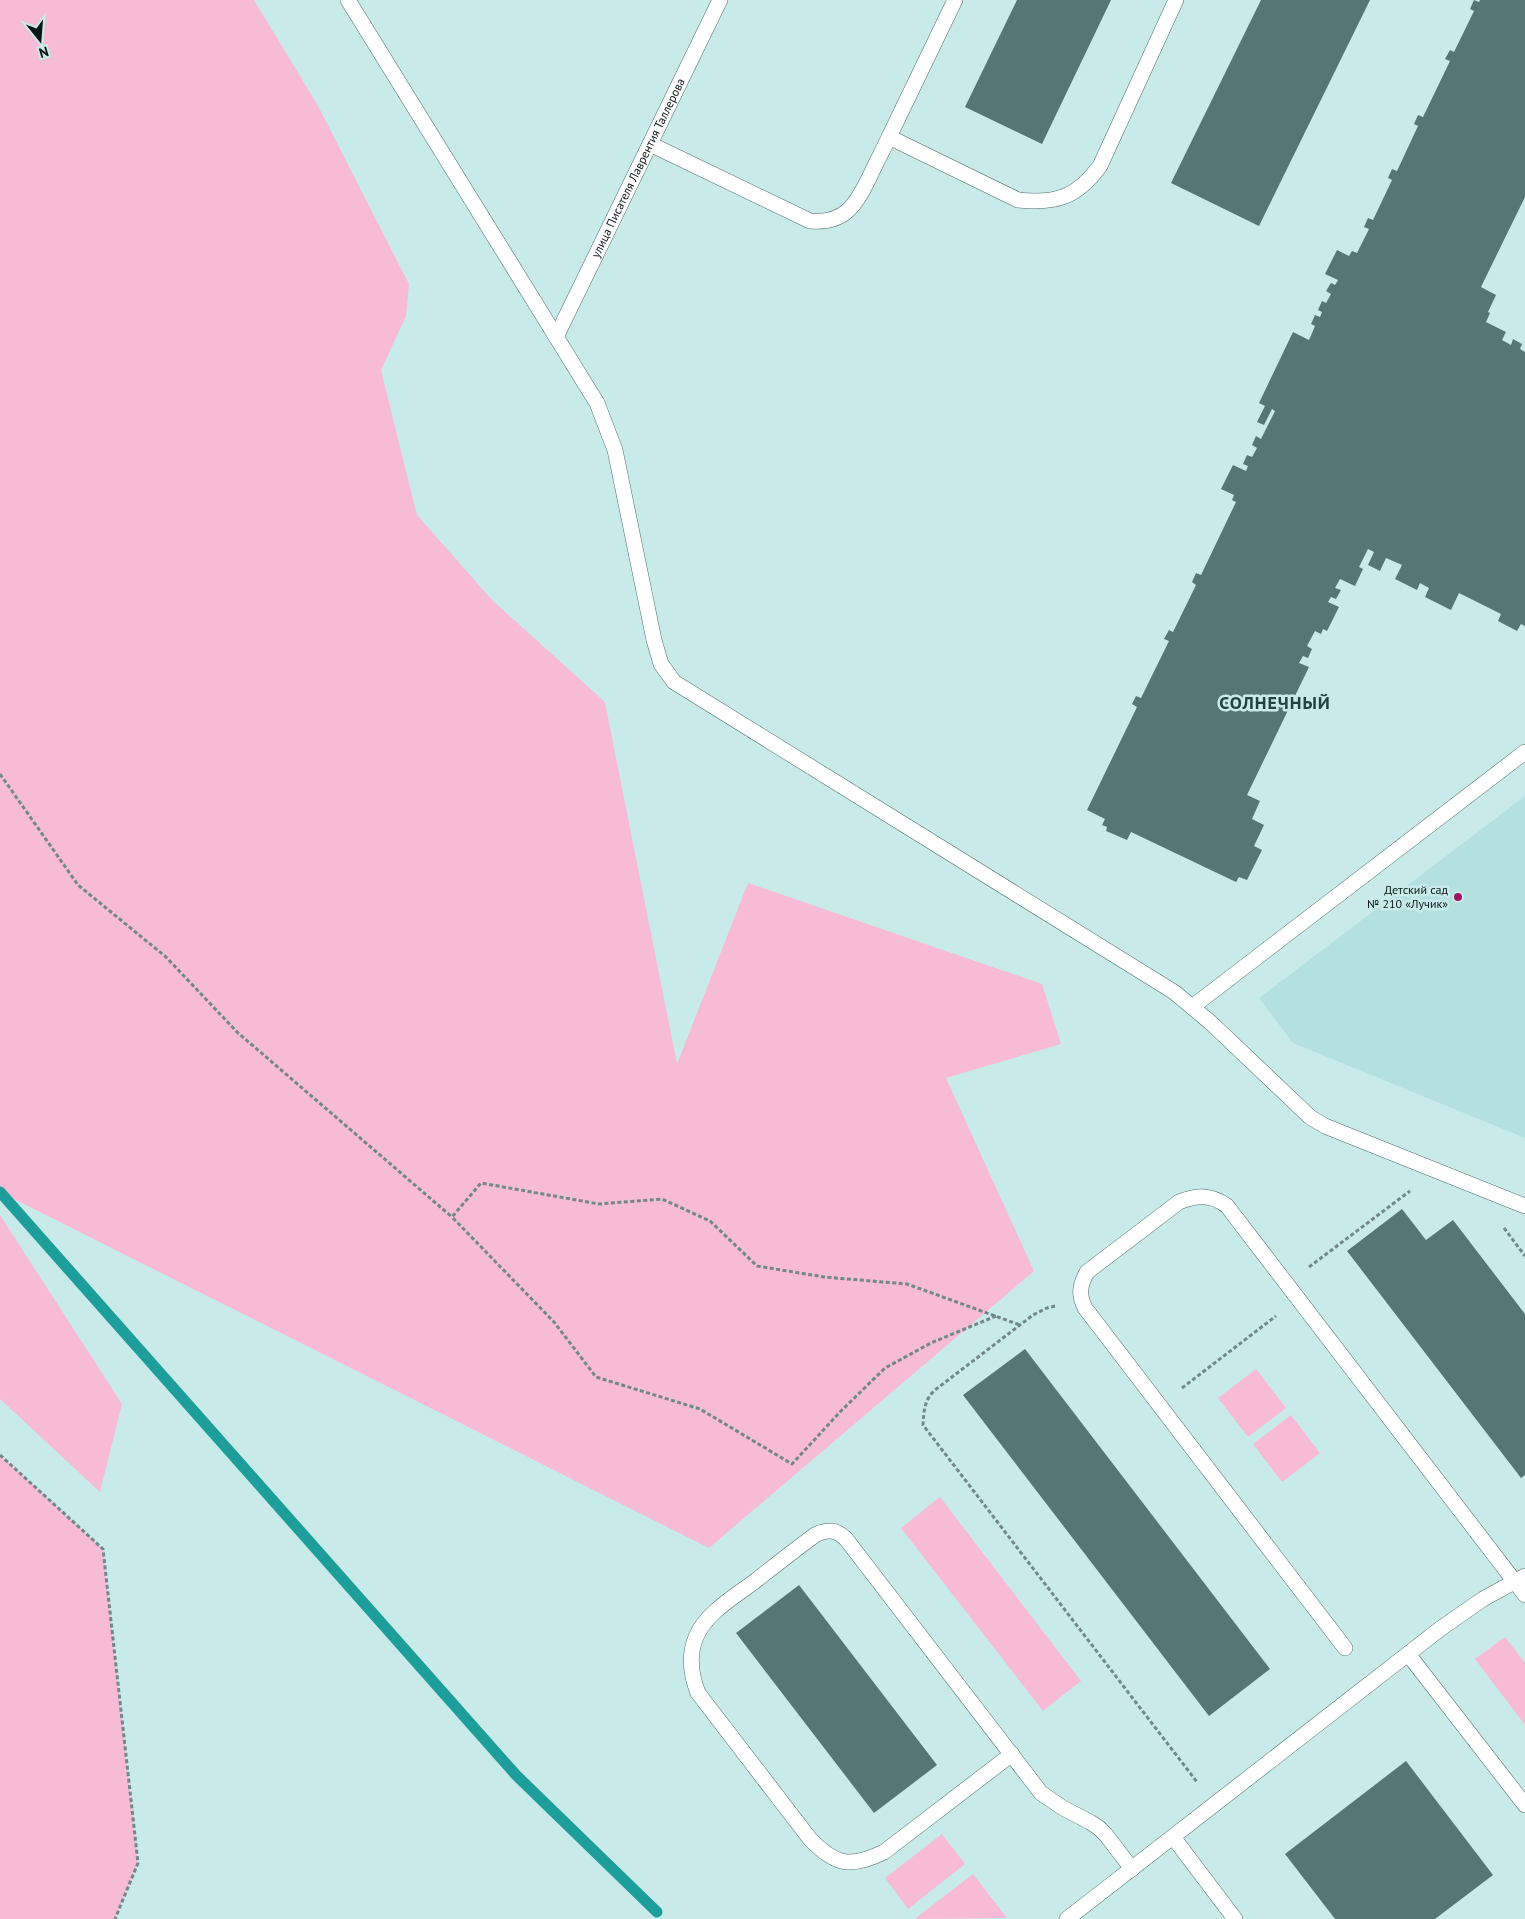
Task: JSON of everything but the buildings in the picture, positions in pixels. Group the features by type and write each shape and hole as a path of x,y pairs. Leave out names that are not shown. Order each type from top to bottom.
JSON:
{"lane":[{"path":"348,0 597,403 608,428 617,459 654,640 661,664 674,682 1153,978 1192,1007 1310,1117 1325,1126 1525,1206"},
{"path":"650,144 810,221 823,222 835,220 847,212 859,200 956,0"},
{"path":"889,137 1018,200 1036,202 1053,200 1071,193 1088,182 1100,166 1176,0"},
{"name":"улица Писателя Лаврентия Таллерова","path":"556,337 650,144 713,4"},
{"path":"1192,1007 1525,752"},
{"path":"1345,1648 1081,1301 1080,1288 1087,1272 1179,1202 1193,1196 1208,1196 1220,1200 1227,1206 1298,1299 1520,1579 1525,1595"},
{"path":"1012,1754 884,1852 868,1860 852,1862 837,1860 824,1854 810,1839 698,1693 691,1667 696,1636 704,1623 719,1609 815,1535 826,1530 835,1531 846,1538 1012,1754 1041,1792 1063,1808 1099,1828 1132,1869"},
{"path":"1068,1919 1465,1611 1520,1579"},
{"path":"1408,1654 1525,1805"},
{"path":"1172,1837 1236,1919"}],"path":[{"path":"0,774 78,885 166,957 236,1032 452,1217 554,1322 596,1377 700,1409 792,1464 840,1412 885,1368 930,1343 996,1316"},
{"path":"1287,1284 1436,1171"},
{"path":"452,1217 480,1183 599,1204 662,1199 710,1221 757,1266 824,1277 908,1284 1020,1325"},
{"path":"1159,1406 1298,1299"},
{"path":"1081,1301 1047,1308 1033,1315 930,1395 925,1405 923,1425 1214,1804"},
{"path":"0,1455 102,1549 138,1862 115,1919"}],"shaded area":[{"path":"0,0 254,0 317,104 409,284 406,316 381,370 417,515 493,601 605,702 677,1064 748,883 1042,984 1061,1044 946,1078 1034,1271 709,1548 0,1192"},
{"name":"Детский сад № 210 «Лучик»","path":"1525,796 1525,1138 1293,1043 1259,998"},
{"path":"0,1215 122,1404 100,1492 0,1399"},
{"path":"1256,1369 1286,1408 1248,1437 1218,1398"},
{"path":"1291,1415 1320,1453 1282,1482 1253,1444"},
{"path":"0,1455 103,1549 138,1863 115,1919 0,1919"},
{"path":"940,1497 1081,1681 1043,1711 901,1528"},
{"path":"1505,1637 1525,1663 1525,1725 1475,1659"},
{"path":"942,1834 965,1864 908,1909 885,1878"},
{"path":"973,1874 1007,1918 916,1918"}],"waterway":[{"path":"0,1192 516,1775 657,1912"}],"place":[{"name":"Детский сад № 210 «Лучик»","path":"1458,897"}],"district":[{"name":"СОЛНЕЧНЫЙ","path":"1275,703"}]}
